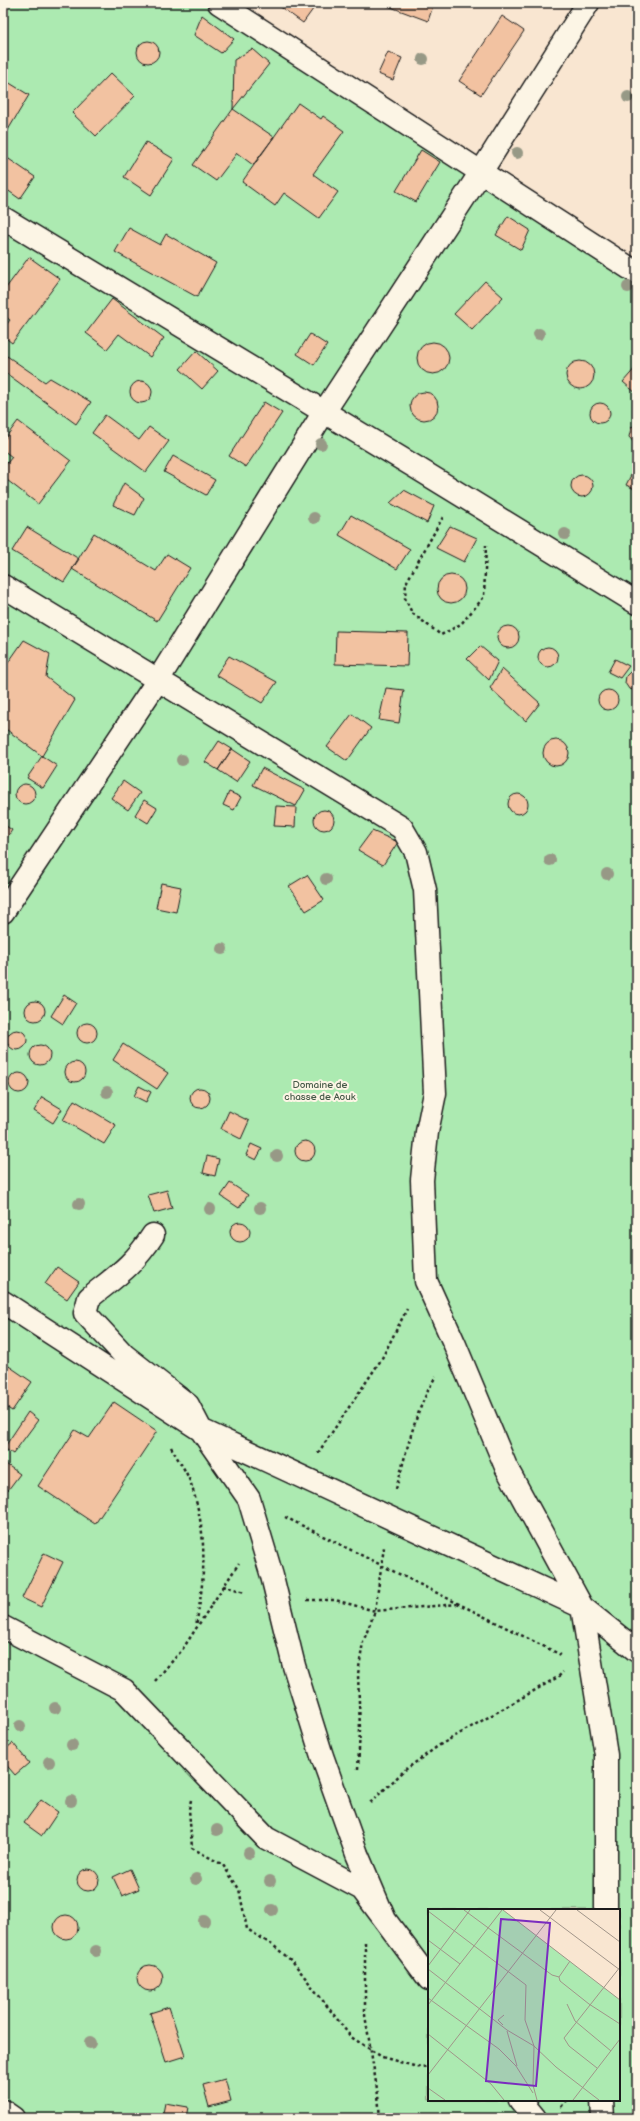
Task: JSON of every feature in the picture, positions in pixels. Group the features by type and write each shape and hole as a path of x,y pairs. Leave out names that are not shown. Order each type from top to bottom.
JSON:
{"street":[{"path":"219,3 637,273"},
{"path":"3,912 158,680 324,412 481,172 588,3"},
{"path":"3,218 457,492 637,603"},
{"path":"3,586 402,828 416,852 425,890 435,1093 427,1132 422,1180 426,1281 455,1345 506,1467 582,1607 583,1665 606,1755 606,1909"},
{"path":"153,1235 142,1253 125,1270 88,1298 86,1313 124,1355 188,1405 201,1430 248,1499 278,1600 294,1666 347,1826 385,1920"},
{"path":"3,1302 201,1430 582,1607 637,1651"},
{"path":"3,1627 124,1690 266,1838 362,1889 428,1978"},
{"path":"521,2101 535,2118"},
{"path":"602,2101 603,2118"},
{"path":"3,2111 13,2118"}],"path":[{"path":"457,492 406,583 405,598 412,613 441,635 461,624 484,598 488,511"},
{"path":"358,1775 360,1730 358,1674 363,1642 375,1611 388,1518 415,1420 428,1389 455,1345"},
{"path":"170,1444 192,1486 205,1544 203,1588 195,1629"},
{"path":"248,1499 457,1604 583,1665"},
{"path":"223,1586 278,1600 335,1600 375,1611 457,1604"},
{"path":"347,1826 405,1770 438,1746 558,1677 583,1665"},
{"path":"199,1768 189,1809 192,1848 223,1865 239,1889 247,1929 274,1946 293,1962 351,2036 382,2057 421,2068 428,2068"},
{"path":"369,1898 364,1959 365,2015 378,2095 380,2118"}],"green space":[{"name":"Domaine de chasse de Aouk","path":"3,3 220,3 637,272 637,2118 3,2118"}],"building":[{"path":"275,3 313,3 316,5 303,23"},
{"path":"380,3 434,3 428,21"},
{"path":"527,3 537,3 534,7"},
{"path":"202,15 234,39 221,53 194,35"},
{"path":"502,16 524,31 481,95 459,81"},
{"path":"148,41 152,42 158,48 158,56 152,62 148,63 144,62 138,56 137,52 138,48 144,42"},
{"path":"252,49 269,64 233,109 234,60"},
{"path":"388,52 402,58 393,80 378,74"},
{"path":"111,73 135,96 96,136 72,113"},
{"path":"3,79 29,95 5,135 3,133"},
{"path":"298,103 321,119 323,116 344,131 313,174 338,192 319,218 284,193 275,206 242,182"},
{"path":"233,109 274,137 253,165 237,153 216,181 193,165"},
{"path":"146,142 174,159 151,195 124,177"},
{"path":"421,150 440,162 416,202 396,191"},
{"path":"3,155 35,177 20,199 3,187"},
{"path":"508,216 530,230 521,250 496,235"},
{"path":"129,228 160,245 166,234 216,263 197,297 115,252"},
{"path":"29,257 60,279 12,343 3,336 3,329 10,320 3,315 3,292"},
{"path":"485,281 503,297 472,330 454,314"},
{"path":"112,299 164,338 150,357 119,334 107,349 86,333"},
{"path":"310,334 327,345 314,365 297,354"},
{"path":"433,342 444,347 449,358 444,369 433,374 422,369 417,358 422,347"},
{"path":"196,351 218,371 202,389 180,369"},
{"path":"7,356 45,382 50,378 91,402 76,424 3,371 3,362"},
{"path":"580,361 590,365 594,375 590,385 580,389 570,385 566,375 570,365"},
{"path":"637,366 637,394 623,382"},
{"path":"141,381 145,382 151,388 151,396 145,402 141,403 137,402 131,396 130,392 131,388 137,382"},
{"path":"424,392 434,396 438,406 434,416 424,420 414,416 410,406 414,396"},
{"path":"264,402 282,413 246,467 229,456"},
{"path":"596,403 604,403 610,409 610,417 604,423 596,423 590,417 590,409"},
{"path":"105,415 139,440 149,427 169,441 146,472 92,433"},
{"path":"18,421 71,461 38,504 3,477 3,468 12,457 3,450 3,441"},
{"path":"637,423 637,446 629,437 631,428"},
{"path":"173,456 215,480 206,495 164,472"},
{"path":"637,463 637,490 626,485"},
{"path":"582,475 590,478 593,486 590,494 582,497 574,494 571,486 574,478"},
{"path":"124,483 144,498 135,515 113,505"},
{"path":"404,490 434,506 427,523 390,503"},
{"path":"351,515 410,549 397,569 339,535"},
{"path":"450,526 477,538 464,562 436,548"},
{"path":"27,527 79,559 64,582 12,551"},
{"path":"94,533 156,571 167,554 190,568 157,621 72,569"},
{"path":"451,575 461,579 465,589 461,599 451,603 441,599 437,589 441,579"},
{"path":"508,626 516,629 519,637 516,645 508,648 500,645 497,637 500,629"},
{"path":"336,631 408,633 407,666 335,664"},
{"path":"24,640 50,654 46,677 75,700 42,756 3,727 3,670"},
{"path":"480,646 498,661 489,680 467,659"},
{"path":"544,647 552,647 558,653 558,661 552,667 544,667 538,661 538,653"},
{"path":"229,656 277,682 262,703 216,675"},
{"path":"615,659 629,666 620,678 608,672"},
{"path":"502,669 540,703 526,721 490,688"},
{"path":"631,671 637,671 637,691 629,689 625,683 626,676"},
{"path":"386,688 404,690 399,723 379,720"},
{"path":"604,690 612,690 618,696 618,704 612,710 604,710 598,704 598,696"},
{"path":"352,714 371,728 347,761 327,747"},
{"path":"556,740 565,744 569,753 565,762 556,766 547,762 543,753 547,744"},
{"path":"219,741 232,749 218,770 205,762"},
{"path":"232,749 250,761 236,782 218,770"},
{"path":"42,756 57,766 43,788 27,778"},
{"path":"262,768 305,790 296,806 253,785"},
{"path":"123,781 140,793 128,810 111,798"},
{"path":"21,784 29,784 35,790 35,798 29,804 21,804 15,798 15,790"},
{"path":"229,792 241,797 234,810 223,805"},
{"path":"518,794 525,797 528,804 525,811 518,814 511,811 508,804 511,797"},
{"path":"144,800 157,808 148,823 135,815"},
{"path":"276,806 296,807 295,827 274,826"},
{"path":"320,810 328,810 334,816 334,824 328,830 320,830 314,824 314,816"},
{"path":"3,824 12,830 3,844"},
{"path":"372,831 398,842 383,865 358,850"},
{"path":"307,875 324,900 306,911 289,886"},
{"path":"161,883 181,887 176,912 156,908"},
{"path":"64,995 76,1003 63,1024 51,1016"},
{"path":"31,1001 39,1001 45,1007 45,1015 39,1021 31,1021 25,1015 25,1007"},
{"path":"83,1023 91,1023 97,1029 97,1037 91,1043 83,1043 77,1037 77,1029"},
{"path":"13,1030 21,1030 27,1036 27,1044 21,1050 13,1050 7,1044 7,1036"},
{"path":"123,1044 168,1073 157,1089 113,1060"},
{"path":"36,1045 44,1045 50,1051 50,1059 44,1065 36,1065 30,1059 30,1051"},
{"path":"71,1062 79,1062 85,1068 85,1076 79,1082 71,1082 65,1076 65,1068"},
{"path":"15,1073 23,1073 29,1079 29,1087 23,1093 15,1093 9,1087 9,1079"},
{"path":"139,1086 151,1092 146,1102 134,1096"},
{"path":"196,1088 204,1088 210,1094 210,1102 204,1108 196,1108 190,1102 190,1094"},
{"path":"42,1097 62,1109 53,1123 34,1111"},
{"path":"74,1100 116,1125 104,1144 63,1120"},
{"path":"229,1111 249,1121 241,1139 221,1129"},
{"path":"301,1141 309,1141 315,1147 315,1155 309,1161 301,1161 295,1155 295,1147"},
{"path":"251,1144 262,1149 256,1160 246,1155"},
{"path":"207,1156 219,1159 215,1176 203,1173"},
{"path":"230,1183 248,1195 239,1208 221,1196"},
{"path":"167,1190 172,1208 154,1213 148,1195"},
{"path":"236,1222 244,1222 250,1228 250,1236 244,1242 236,1242 230,1236 230,1228"},
{"path":"57,1267 79,1282 67,1299 45,1284"},
{"path":"3,1362 32,1382 12,1411 3,1405"},
{"path":"114,1402 157,1431 95,1524 38,1486 75,1430 89,1438"},
{"path":"28,1412 38,1420 13,1454 4,1448"},
{"path":"3,1462 20,1474 8,1490 3,1486"},
{"path":"44,1553 63,1562 41,1607 22,1598"},
{"path":"13,1743 29,1763 15,1775 3,1761 3,1751"},
{"path":"41,1800 58,1812 42,1836 24,1823"},
{"path":"88,1869 96,1872 99,1880 96,1888 88,1891 80,1888 77,1880 80,1872"},
{"path":"130,1869 139,1889 122,1896 113,1877"},
{"path":"66,1915 75,1918 78,1927 75,1936 66,1939 57,1936 54,1927 57,1918"},
{"path":"150,1965 159,1969 163,1978 159,1987 150,1991 141,1987 137,1978 141,1969"},
{"path":"169,2007 185,2056 166,2062 150,2013"},
{"path":"225,2079 231,2101 209,2107 203,2085"},
{"path":"165,2103 188,2107 186,2118 162,2118"}]}
